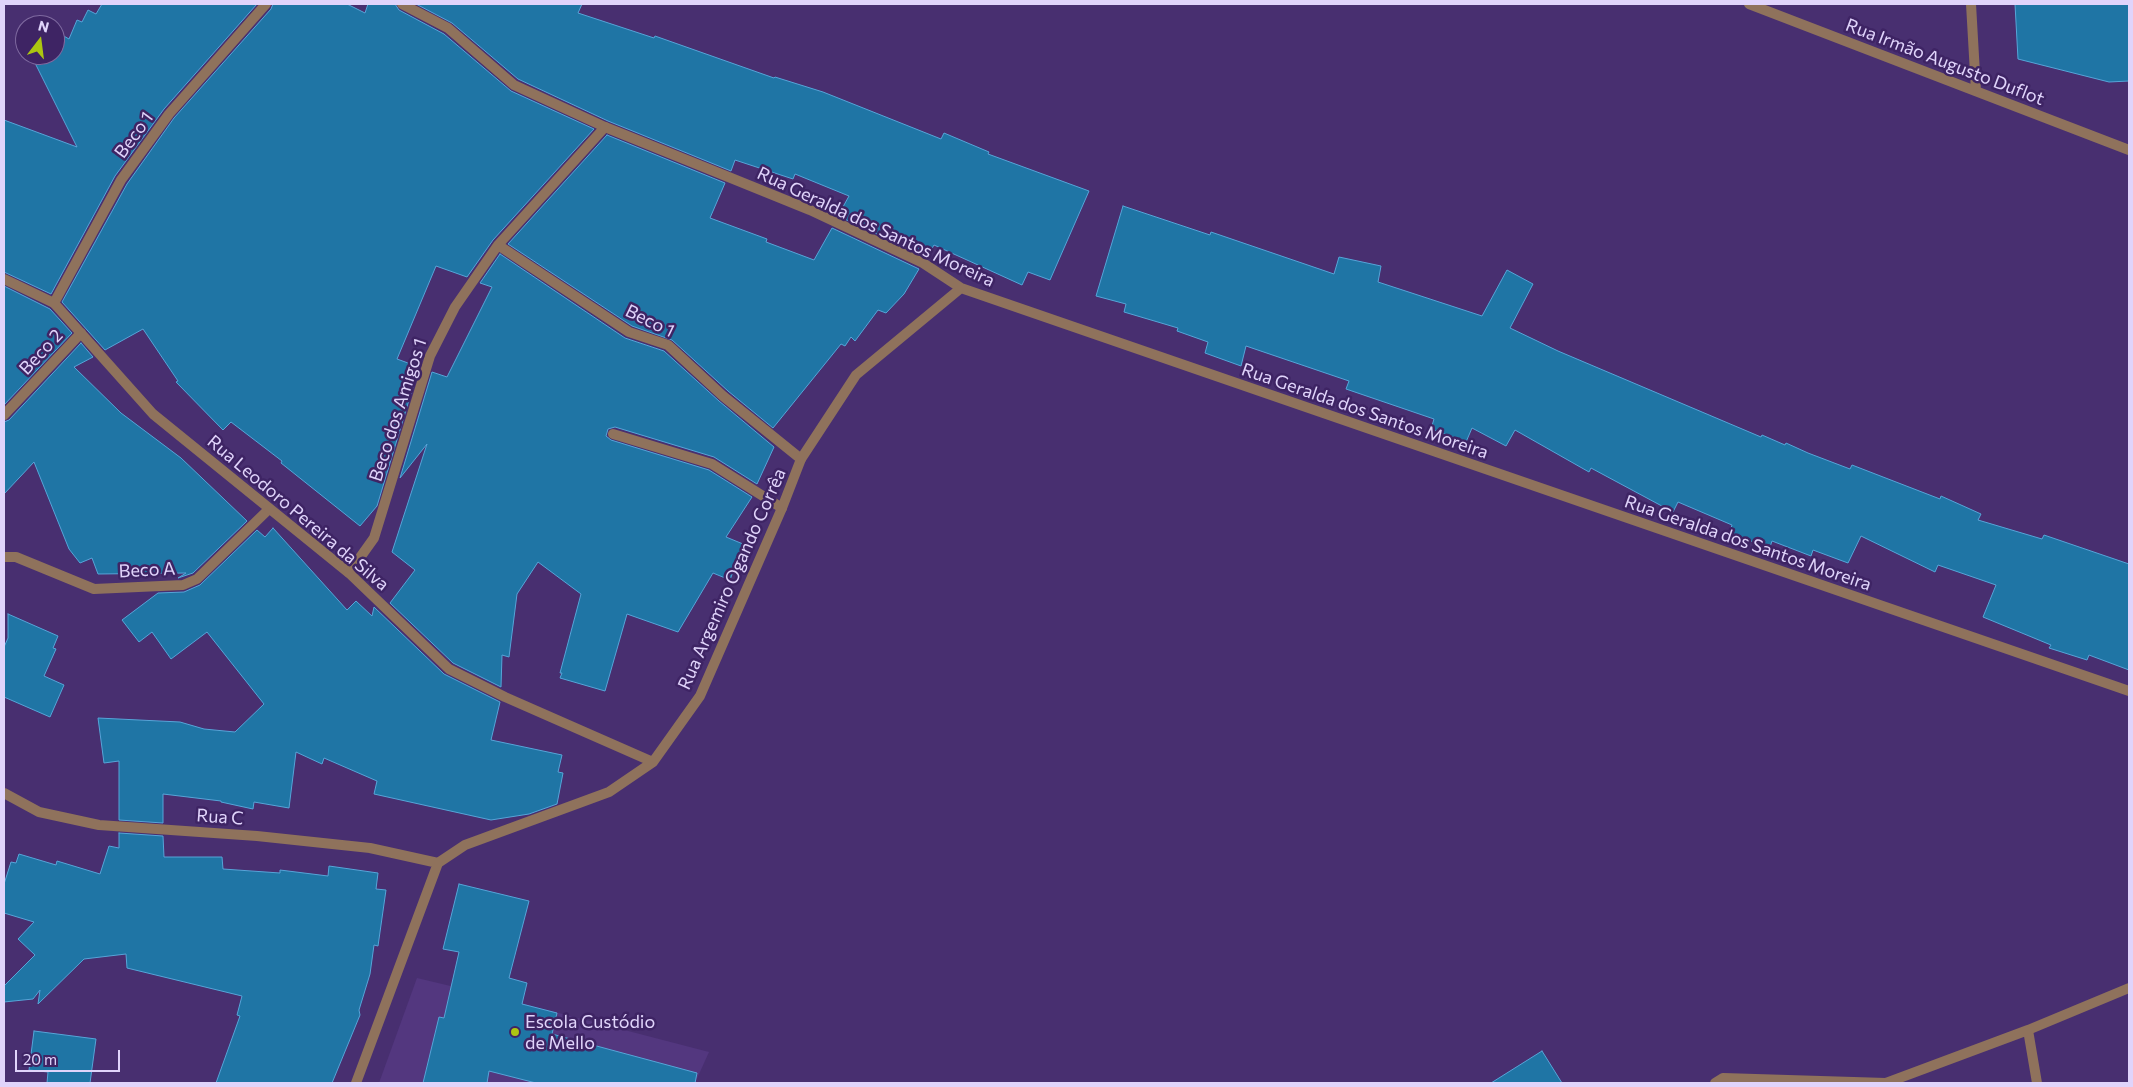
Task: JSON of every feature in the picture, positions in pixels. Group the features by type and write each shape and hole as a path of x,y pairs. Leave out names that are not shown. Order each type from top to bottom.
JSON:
{"street":[{"name":"Beco 1","path":"54,303 121,180 169,114 266,4"},
{"name":"Rua Geralda dos Santos Moreira","path":"402,4 448,28 514,85 605,127 810,210 923,263 961,288 2129,691"},
{"name":"Rua Irmão Augusto Duflot","path":"1749,4 2129,150"},
{"path":"1971,4 1976,91"},
{"name":"Beco dos Amigos 1","path":"349,573 374,538 430,356 455,307 498,245 605,127"},
{"name":"Beco 1","path":"498,245 629,332 668,345 723,396 802,459"},
{"name":"Rua Leodoro Pereira da Silva","path":"4,279 54,303 152,414 349,573 449,669 505,697 653,762"},
{"name":"Rua Argemiro Ogando Corrêa","path":"438,863 465,845 609,792 653,762 700,696 802,459 856,375 961,288"},
{"name":"Beco 2","path":"4,415 81,333"},
{"path":"613,434 712,464 782,508"},
{"name":"Beco A","path":"4,556 16,558 94,588 183,585 197,579 269,509"},
{"name":"Rua C","path":"4,793 39,812 99,825 257,836 370,848 438,863"},
{"path":"356,1083 438,863"},
{"path":"1715,1083 1723,1078 1886,1083 2028,1030 2129,988"},
{"path":"2028,1030 2037,1083"}],"shaded area":[{"name":"Escola Custódio de Mello","path":"417,978 709,1052 695,1083 379,1083"}],"building":[{"path":"102,4 257,4 164,109 115,176 51,294 4,272 4,120 77,147 36,65 65,65 65,37 69,39 77,20 82,22 88,10 96,14"},
{"path":"273,4 347,4 365,13 368,4 395,4 399,10 444,34 511,91 594,129 493,240 467,277 436,266 397,359 419,367 377,506 360,526 281,463 282,461 231,422 223,430 176,382 178,381 143,329 105,350 62,302 127,184 174,118 271,9"},
{"path":"416,4 582,4 578,13 654,38 655,36 774,78 823,92 941,139 944,133 989,152 988,154 1089,191 1050,280 1028,272 1022,285 934,245 927,257 838,216 849,196 795,174 793,179 735,160 731,171 608,121 518,79 452,23"},
{"path":"2015,4 2129,4 2129,81 2109,82 2018,59"},
{"path":"607,135 725,183 710,218 767,239 766,242 814,260 832,228 919,269 904,294 886,313 878,310 855,341 851,337 845,346 841,344 773,428 728,391 672,340 632,326 508,244"},
{"path":"1123,206 1210,235 1211,232 1334,274 1339,257 1381,266 1378,282 1482,316 1507,270 1533,284 1510,328 1558,351 1761,437 1762,435 1785,445 1786,443 1850,469 1852,465 1940,499 1941,496 1981,514 1978,520 2042,539 2044,535 2129,564 2129,670 2089,655 2087,660 2049,648 2051,645 1983,617 1996,585 1938,565 1935,572 1861,536 1848,563 1813,550 1811,556 1772,541 1770,547 1729,534 1732,525 1678,502 1673,512 1591,468 1589,472 1515,430 1506,446 1472,428 1466,442 1431,429 1434,419 1346,389 1349,381 1246,346 1241,366 1205,353 1208,342 1177,331 1178,328 1124,312 1126,304 1096,296"},
{"path":"500,254 625,338 664,351 719,401 774,447 757,484 714,457 615,427 608,429 606,436 611,440 709,470 752,497 726,537 743,544 730,580 713,573 678,632 627,614 605,691 560,678 581,594 538,562 517,594 509,657 502,655 501,687 453,663 390,603 415,570 392,552 427,444 400,478 432,372 447,377 492,287 480,283"},
{"path":"4,286 50,309 72,333 4,405"},
{"path":"81,343 93,357 74,367 121,413 181,458 247,521 193,573 178,578 186,573 98,574 92,558 80,563 69,549 34,462 4,494 4,422 9,420"},
{"path":"273,528 347,610 356,601 372,616 374,607 444,674 500,702 491,740 562,755 558,772 563,773 557,804 529,814 491,820 374,794 377,781 324,758 322,764 296,752 289,808 254,802 253,809 221,801 163,794 163,823 119,820 119,761 104,763 98,718 180,722 204,729 235,732 264,704 207,632 171,659 152,632 139,642 122,620 158,593 184,592 200,585 257,530 265,537"},
{"path":"8,614 58,636 53,648 56,649 44,676 64,685 50,717 4,697 4,647 8,638"},
{"path":"119,833 163,836 164,857 222,857 223,869 280,873 280,870 328,876 329,866 378,873 376,889 386,890 378,946 374,945 370,974 359,1010 360,1015 332,1083 216,1083 240,1016 237,1015 242,996 127,968 126,954 84,959 38,1004 40,990 33,999 4,1002 4,986 35,955 18,939 34,922 4,913 4,884 11,862 16,863 19,854 56,865 57,861 100,874 109,846 119,848"},
{"name":"Escola Custódio de Mello","path":"459,884 529,901 509,978 527,983 522,1004 557,1013 552,1034 697,1073 695,1083 536,1083 489,1071 487,1083 423,1083 439,1017 444,1018 459,952 443,949"},
{"path":"34,1031 96,1039 90,1083 47,1083 48,1072 29,1070"},
{"path":"1542,1051 1562,1083 1491,1083"}],"place":[{"name":"Escola Custódio de Mello","path":"515,1032"}]}
